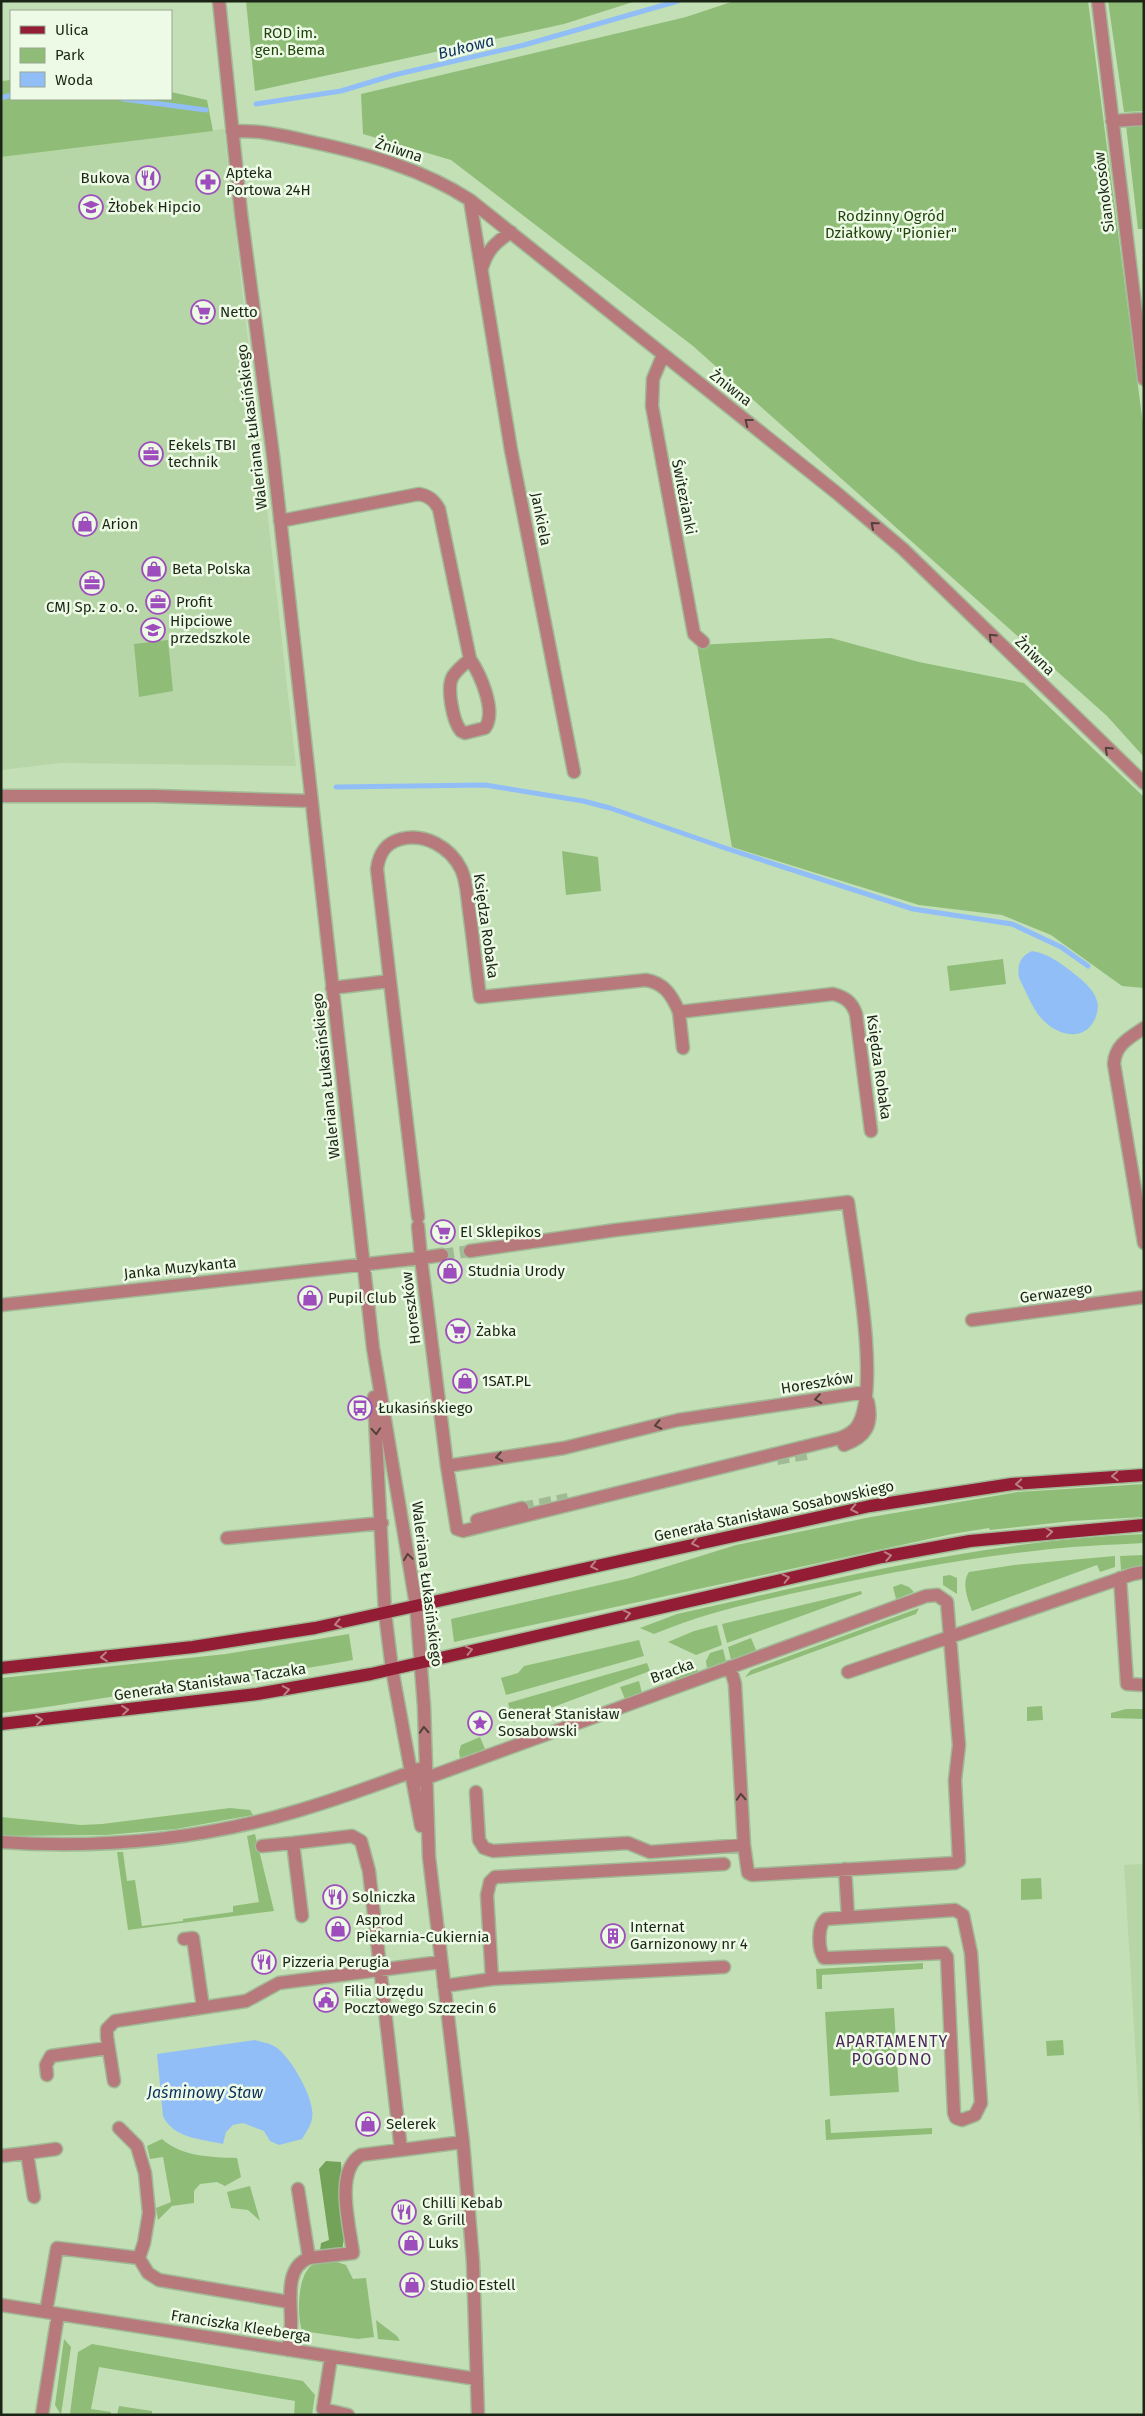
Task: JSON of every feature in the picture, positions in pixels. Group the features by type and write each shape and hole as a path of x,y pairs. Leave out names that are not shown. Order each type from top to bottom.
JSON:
{"main road":[{"name":"Generała Stanisława Sosabowskiego","path":"416,1605 870,1506 1012,1484 1144,1475"},
{"path":"421,1661 892,1555 970,1541 1144,1525"},
{"path":"1,1668 230,1642 314,1628 416,1605"},
{"name":"Generała Stanisława Taczaka","path":"1,1724 257,1694 421,1661"}],"street":[{"name":"Waleriana Łukasińskiego","path":"219,1 232,131 280,521 373,1348 416,1605 421,1661 429,1857 463,2142 474,2290 478,2415"},
{"name":"Sianokosów","path":"1098,1 1143,375"},
{"path":"1112,121 1144,119"},
{"name":"Żniwna","path":"232,131 270,133 387,162 432,178 470,200 838,494 903,549 1144,783"},
{"name":"Jankiela","path":"470,200 511,450 574,772"},
{"path":"481,271 485,258 492,246 511,232"},
{"name":"Świtezianki","path":"663,355 652,380 652,406 694,634 703,642"},
{"name":"Waleriana Łukasińskiego","path":"280,521 419,494 427,495 439,509 470,659 482,682 490,715 489,722 485,728 465,732 461,731 456,723 450,685 453,676 470,659"},
{"path":"1,796 155,796 311,801"},
{"name":"Księdza Robaka","path":"390,981 377,869 378,860 386,846 393,842 420,838 428,840 446,850 462,870 480,998 646,980 663,986 670,994 679,1012 684,1048"},
{"path":"332,988 390,981 421,1258"},
{"name":"Księdza Robaka","path":"679,1012 833,994 841,996 849,1001 856,1014 871,1131"},
{"path":"1144,1028 1124,1042 1114,1055 1144,1243"},
{"name":"Horeszków","path":"421,1258 446,1466 564,1448 678,1420 866,1392 868,1352 848,1202 616,1230 470,1251"},
{"name":"Horeszków","path":"363,1264 442,1255"},
{"name":"Janka Muzykanta","path":"1,1305 363,1264"},
{"name":"Gerwazego","path":"972,1320 1144,1297"},
{"name":"Waleriana Łukasińskiego","path":"373,1348 385,1613 392,1668 412,1778 429,1857"},
{"path":"811,1453 846,1444 863,1435 868,1429 871,1415 866,1392"},
{"path":"446,1466 457,1529 464,1531 840,1438 848,1435 859,1424 866,1392"},
{"path":"454,1518 462,1523 522,1508"},
{"path":"227,1538 382,1523"},
{"path":"848,1672 1120,1578 1144,1572"},
{"path":"1120,1578 1127,1684 1144,1685"},
{"name":"Bracka","path":"1,1842 61,1844 127,1842 197,1834 296,1811 412,1778 730,1667 926,1596 937,1595 943,1598 948,1608 951,1637"},
{"path":"730,1667 735,1684 746,1868 752,1875 955,1863 959,1861 955,1780 959,1745 951,1637"},
{"path":"476,1792 479,1840 484,1848 493,1851 628,1843 650,1852 744,1845"},
{"path":"262,1846 352,1836 361,1841 367,1855 401,2150"},
{"path":"293,1843 302,1916"},
{"path":"492,1979 487,1895 490,1882 495,1877 724,1864"},
{"path":"845,1869 848,1917"},
{"path":"955,1910 963,1916 972,1953 981,2103 979,2110 968,2120 956,2118 954,2113 947,1957 944,1953 824,1958 821,1953 820,1928 822,1922 826,1919 848,1917 955,1910"},
{"path":"184,1939 193,1938 203,2007"},
{"path":"114,2081 108,2048 107,2029 115,2021 253,1999 278,1984 441,1962"},
{"path":"444,1986 492,1979 724,1967"},
{"path":"47,2075 46,2065 51,2056 108,2048"},
{"path":"119,2128 137,2146 145,2173 149,2213 144,2243 139,2258 148,2273 159,2280 289,2302"},
{"path":"288,2350 291,2327 289,2302 293,2272 297,2265 309,2258 353,2253 345,2186 347,2172 355,2158 361,2155 463,2142"},
{"path":"1,2156 56,2149"},
{"path":"27,2153 34,2197"},
{"path":"298,2189 309,2258"},
{"path":"42,2415 57,2248 139,2258"},
{"name":"Franciszka Kleeberga","path":"1,2305 477,2379"},
{"path":"331,2356 322,2412 348,2415"}],"shaded area":[{"path":"224,129 296,766 61,763 1,770 1,157"},
{"path":"1144,1864 1144,2190 1124,1865"},
{"path":"326,2161 341,2162 345,2232 342,2251 320,2251 321,2243 329,2240 319,2169"}],"green space":[{"name":"ROD im. gen. Bema","path":"246,1 636,1 564,24 255,91"},
{"name":"Rodzinny Ogród Działkowy \"Pionier\"","path":"734,1 1088,1 1144,432 1144,757 1107,716 693,346 451,160 363,134 361,94 686,17"},
{"path":"1108,1 1144,1 1144,111 1124,112"},
{"path":"10,80 10,100 172,100 172,92 207,100 213,131 1,157 1,81"},
{"path":"1144,124 1144,229 1138,229 1126,125"},
{"path":"831,638 919,662 1024,683 1144,797 1144,988 1122,986 1051,935 1002,915 919,905 732,847 697,645"},
{"path":"168,640 173,691 139,697 134,644"},
{"path":"562,851 598,857 601,891 566,895"},
{"path":"1003,959 1006,984 950,991 947,966"},
{"path":"1144,1484 1144,1517 1072,1521 990,1530 989,1528 952,1534 454,1642 451,1619 630,1578 736,1545 871,1517 1018,1492"},
{"path":"1144,1534 1144,1543 1048,1549 952,1562 755,1602 694,1619 654,1634 640,1628 677,1614 851,1575 967,1553 1026,1544"},
{"path":"1144,1555 1144,1565 1121,1570 1120,1556"},
{"path":"1115,1556 1115,1567 1100,1572 1097,1565 972,1611 967,1597 965,1586 969,1572 1014,1565"},
{"path":"950,1575 957,1578 957,1594 943,1585 943,1576"},
{"path":"901,1584 909,1587 914,1592 896,1599 893,1587"},
{"path":"861,1591 862,1594 727,1643 722,1624"},
{"path":"919,1608 916,1614 745,1677 751,1670"},
{"path":"717,1625 722,1645 696,1655 668,1642 694,1631"},
{"path":"349,1634 353,1660 1,1713 1,1678 226,1654"},
{"path":"751,1638 756,1650 731,1660 728,1647"},
{"path":"639,1640 644,1656 506,1695 501,1678 518,1673 524,1666"},
{"path":"723,1649 726,1661 707,1668 706,1661 710,1653"},
{"path":"693,1661 698,1672 676,1680 674,1668"},
{"path":"647,1663 650,1671 513,1722 508,1703"},
{"path":"639,1681 642,1693 625,1699 620,1687"},
{"path":"1042,1706 1043,1720 1027,1721 1027,1707"},
{"path":"1126,1709 1144,1709 1144,1719 1111,1718 1111,1713"},
{"path":"480,1737 485,1749 460,1758 461,1745"},
{"path":"230,1808 250,1810 253,1815 176,1829 106,1835 1,1836 1,1817 81,1825"},
{"path":"255,1834 274,1911 128,1930 117,1852 123,1852 127,1881 135,1880 142,1926 183,1921 183,1919 233,1912 233,1906 259,1902 247,1836"},
{"path":"1041,1878 1042,1899 1021,1900 1021,1879"},
{"path":"923,1963 923,1969 822,1975 822,1989 817,1989 816,1969"},
{"path":"894,2008 899,2092 830,2096 825,2012"},
{"path":"1063,2040 1064,2055 1047,2056 1046,2041"},
{"path":"830,2119 831,2133 932,2128 932,2134 826,2140 825,2120"},
{"path":"162,2139 188,2153 237,2158 241,2177 225,2186 217,2182 200,2184 194,2191 194,2203 172,2206 158,2220 156,2208 171,2202 163,2157 150,2159 147,2146"},
{"path":"250,2186 260,2221 248,2210 231,2208 227,2192"},
{"path":"334,2261 346,2265 353,2279 366,2278 374,2337 358,2339 302,2331 299,2316 299,2297 306,2271 311,2266 319,2263"},
{"path":"376,2320 397,2336 400,2341 378,2339"},
{"path":"64,2339 71,2347 61,2415 55,2405"},
{"path":"92,2344 303,2381 315,2395 312,2415 294,2415 295,2401 99,2367 91,2409 111,2412 111,2415 70,2414 78,2352"},
{"path":"119,2406 152,2411 152,2415 117,2415"}],"water":[{"path":"1032,951 1049,956 1058,962 1083,981 1093,992 1098,1003 1097,1013 1090,1026 1084,1031 1078,1034 1064,1033 1050,1026 1036,1012 1018,973 1020,961"},
{"name":"Jaśminowy Staw","path":"255,2040 272,2045 280,2050 292,2065 308,2094 312,2118 302,2139 279,2145 270,2141 264,2131 243,2123 233,2125 226,2132 223,2144 197,2139 174,2129 163,2116 157,2054"}],"waterway":[{"name":"Bukowa","path":"256,104 341,91 394,75 524,45 678,1"},
{"name":"Bukowa","path":"1,98 10,95"},
{"name":"Bukowa","path":"131,100 206,110"},
{"path":"336,787 485,785 583,801 610,808 725,848 913,909 1012,924 1061,947 1088,966"}],"tunnel":[{"path":"442,1255 470,1251"},
{"path":"777,1459 811,1453"},
{"path":"522,1508 568,1499"}],"place":[{"name":"Bukova","path":"148,178"},
{"name":"Apteka Portowa 24H","path":"208,182"},
{"name":"Żłobek Hipcio","path":"91,207"},
{"name":"Netto","path":"203,312"},
{"name":"Eekels TBI technik","path":"151,454"},
{"name":"Arion","path":"85,524"},
{"name":"Beta Polska","path":"154,569"},
{"name":"CMJ Sp. z o. o.","path":"92,583"},
{"name":"Profit","path":"158,602"},
{"name":"Hipciowe przedszkole","path":"153,630"},
{"name":"El Sklepikos","path":"443,1232"},
{"name":"Studnia Urody","path":"450,1271"},
{"name":"Pupil Club","path":"310,1298"},
{"name":"Żabka","path":"458,1331"},
{"name":"1SAT.PL","path":"465,1381"},
{"name":"Łukasińskiego","path":"360,1408"},
{"name":"Generał Stanisław Sosabowski","path":"480,1723"},
{"name":"Solniczka","path":"335,1897"},
{"name":"Asprod Piekarnia-Cukiernia","path":"338,1929"},
{"name":"Internat Garnizonowy nr 4","path":"613,1936"},
{"name":"Pizzeria Perugia","path":"264,1962"},
{"name":"Filia Urzędu Pocztowego Szczecin 6","path":"326,2000"},
{"name":"Selerek","path":"368,2124"},
{"name":"Chilli Kebab & Grill","path":"404,2212"},
{"name":"Luks","path":"411,2243"},
{"name":"Studio Estell","path":"412,2285"}],"district":[{"name":"APARTAMENTY POGODNO","path":"892,2050"}]}
